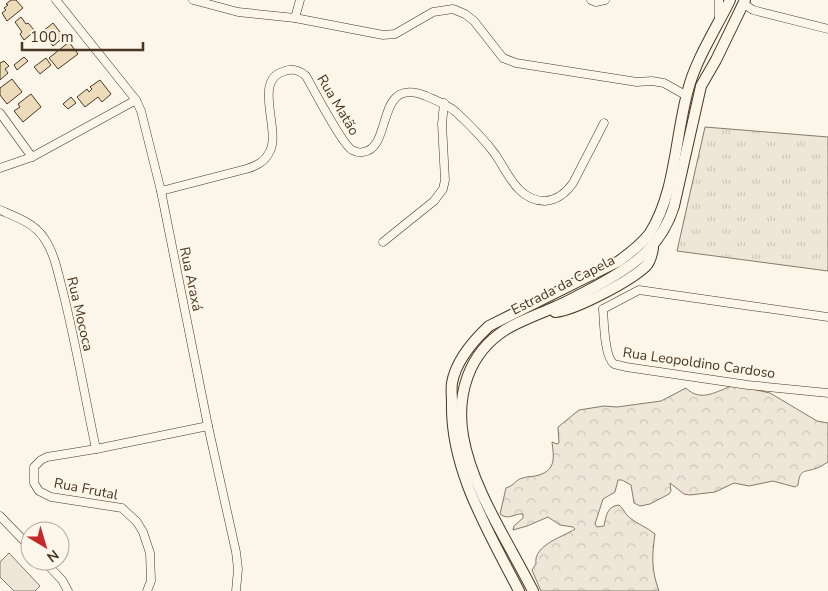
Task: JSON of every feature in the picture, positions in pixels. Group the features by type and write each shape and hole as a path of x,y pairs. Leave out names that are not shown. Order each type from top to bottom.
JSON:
{"main road":[{"name":"Estrada da Capela","path":"519,591 476,502 458,458 453,431 452,383 466,351 475,338 489,326 619,261 636,248 649,234 660,213 671,176 687,96 695,72 730,0"},
{"name":"Estrada da Capela","path":"533,591 482,492 470,462 463,436 462,416 463,391 468,372 486,346 505,330 606,281 642,257 654,245 669,222 674,206 701,86 745,2"},
{"path":"546,310 556,312 616,287 647,265 652,256 654,245"},
{"path":"557,293 566,296 562,304"}],"street":[{"name":"Rua Araxá","path":"56,0 136,100 147,133 236,552 238,570 236,591"},
{"path":"193,0 220,3 238,12 295,18 391,36 433,12 453,9 465,14 474,21 503,58 516,63 619,79 664,83 687,96"},
{"path":"295,18 300,0"},
{"path":"591,0 596,2 605,0"},
{"path":"718,23 719,0"},
{"path":"745,2 753,10 828,29"},
{"name":"Rua Matão","path":"160,191 246,169 256,166 264,160 270,151 273,140 269,88 275,76 281,72 294,70 306,76 346,145 352,150 365,152 374,146 390,104 397,96 408,92 420,94 444,103 455,111 494,154 522,192 530,198 540,201 559,197 573,184 604,123"},
{"path":"0,168 32,157 136,100"},
{"path":"383,242 434,201 443,189 445,180 442,124 444,103"},
{"path":"0,113 32,157"},
{"name":"Rua Mococa","path":"0,210 26,222 37,230 44,238 55,260 96,449"},
{"path":"638,290 640,270"},
{"path":"588,300 603,309 638,290 828,317"},
{"name":"Rua Leopoldino Cardoso","path":"603,309 608,351 614,364 748,385 828,393"},
{"name":"Rua Frutal","path":"148,591 151,581 150,553 143,532 137,522 122,508 51,497 39,490 34,483 34,466 47,457 208,426"},
{"path":"0,516 20,537"},
{"path":"53,571 62,580 68,591"}],"green space":[{"path":"705,127 828,137 828,271 677,251"},
{"path":"734,385 770,393 817,421 828,423 828,462 818,468 801,473 798,485 795,487 773,481 749,486 734,483 715,492 690,495 684,494 670,483 671,491 669,494 650,504 640,506 634,503 631,485 618,480 615,492 603,499 595,524 597,527 604,526 606,515 610,509 619,505 630,518 655,534 653,562 659,591 541,591 532,570 536,564 536,557 550,542 575,529 560,525 548,517 513,530 514,526 523,518 523,514 506,517 500,514 506,488 521,479 545,473 551,466 553,462 552,442 559,443 558,427 579,410 661,401 686,388 697,395 703,395 715,393"},
{"path":"9,553 20,565 20,571 26,571 40,586 35,591 14,591 0,577 0,562"}],"building":[{"path":"11,0 16,0 23,8 7,21 2,13 6,10 4,8 8,5 6,4"},
{"path":"21,17 35,31 24,40 20,34 22,32 15,22"},
{"path":"53,23 64,37 53,46 42,32"},
{"path":"69,42 78,54 58,69 49,58"},
{"path":"24,57 28,61 17,70 14,65"},
{"path":"46,58 51,65 40,74 34,67"},
{"path":"4,61 9,66 5,69 8,73 0,80 0,63"},
{"path":"12,79 22,92 7,104 0,95 0,88"},
{"path":"100,80 111,94 102,102 98,97 85,107 77,97 87,89 89,92 92,89 90,87"},
{"path":"31,94 41,107 23,122 14,111 20,107 18,104"},
{"path":"71,97 76,103 68,109 63,104"}]}
